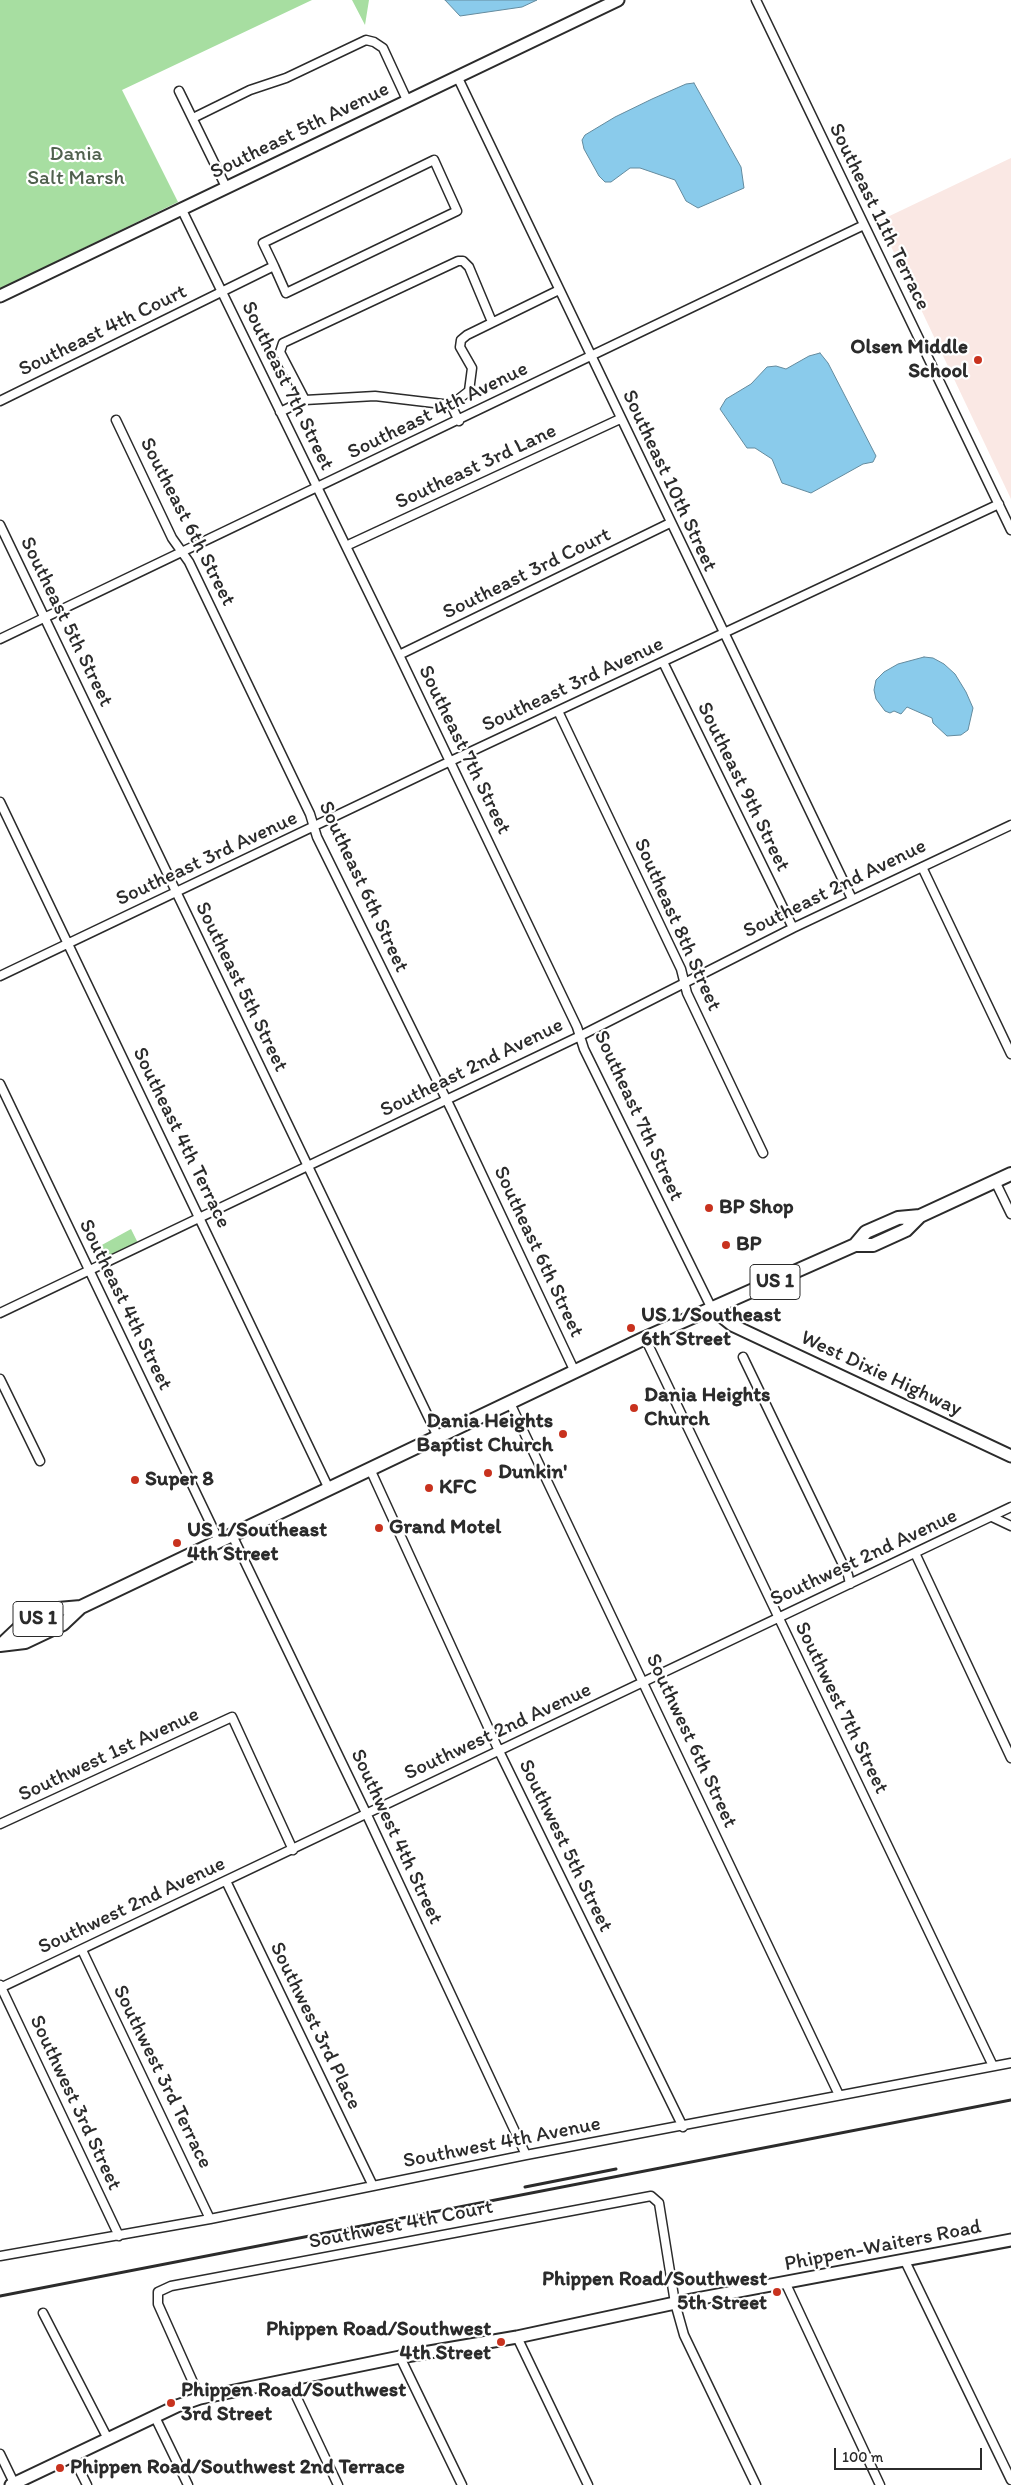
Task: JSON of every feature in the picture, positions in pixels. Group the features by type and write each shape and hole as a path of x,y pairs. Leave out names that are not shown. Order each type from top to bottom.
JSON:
{"main road":[{"name":"US 1","path":"1,1645 18,1629 58,1609 80,1607 645,1338 854,1245 873,1246 906,1230 920,1216 1011,1174"}],"street":[{"name":"Southeast 5th Avenue","path":"0,296 618,0"},
{"name":"Southeast 11th Terrace","path":"756,0 1011,530"},
{"path":"192,118 250,90 286,78 366,40 374,42 383,48 407,100"},
{"name":"Southeast 10th Street","path":"457,76 723,634 852,899"},
{"path":"179,91 226,187"},
{"path":"434,160 457,211 286,293 274,266 263,243 434,160"},
{"name":"Southeast 7th Street","path":"181,208 450,761 580,1036 584,1049 712,1309"},
{"name":"Southeast 4th Avenue","path":"0,639 592,357 864,225"},
{"path":"305,400 280,352 283,344 458,261 463,261 469,267 492,322"},
{"name":"Southeast 4th Court","path":"0,401 274,266"},
{"path":"280,412 305,400 376,396 451,405 469,391 472,368 460,347 462,340 492,322 559,290"},
{"path":"451,405 458,421"},
{"name":"Southeast 3rd Lane","path":"346,546 620,419"},
{"name":"Southeast 6th Street","path":"116,420 172,538 189,562 310,814 314,828 575,1372"},
{"name":"Southeast 3rd Avenue","path":"0,976 314,828 450,761 999,504"},
{"name":"Southeast 3rd Court","path":"399,655 670,523"},
{"name":"Southeast 5th Street","path":"0,525 438,1437"},
{"name":"Southeast 9th Street","path":"663,662 792,928"},
{"name":"Southeast 8th Street","path":"558,711 680,968 684,983 763,1153"},
{"name":"Southeast 4th Terrace","path":"0,802 329,1489"},
{"name":"Southeast 2nd Avenue","path":"0,1313 580,1036 792,928 1011,825"},
{"path":"922,866 1011,1054"},
{"name":"Southeast 4th Street","path":"0,1084 220,1541"},
{"path":"995,1182 1011,1214"},
{"name":"West Dixie Highway","path":"712,1309 732,1325 1011,1456"},
{"name":"Southwest 7th Street","path":"645,1338 993,2066"},
{"path":"743,1358 848,1575 850,1584"},
{"path":"0,1379 40,1461"},
{"name":"Southwest 6th Street","path":"510,1403 839,2095"},
{"name":"Southwest 5th Street","path":"370,1469 499,1750 683,2127"},
{"name":"Southwest 2nd Avenue","path":"0,1987 367,1815 499,1750 644,1683 1011,1507"},
{"path":"992,1517 1011,1526"},
{"name":"Southwest 4th Street","path":"232,1535 367,1815 526,2155"},
{"path":"915,1553 1011,1758"},
{"name":"Southwest 1st Avenue","path":"0,1824 232,1718 293,1850"},
{"name":"Southwest 3rd Place","path":"226,1881 373,2186"},
{"name":"Southwest 3rd Terrace","path":"82,1950 210,2219"},
{"name":"Southwest 3rd Street","path":"0,1987 119,2236"},
{"name":"Southwest 4th Avenue","path":"0,2256 210,2219 526,2155 683,2127 839,2095 1011,2063"},
{"name":"Southwest 4th Court","path":"200,2398 158,2304 158,2292 171,2286 651,2196 659,2203 675,2303"},
{"name":"Phippen-Waiters Road","path":"13,2484 72,2455 200,2398 400,2357 517,2337 675,2303 786,2284 1011,2240"},
{"path":"905,2261 1011,2480"},
{"path":"786,2284 880,2485"},
{"path":"675,2303 684,2336 756,2485"},
{"path":"42,2312 108,2439"},
{"path":"517,2337 588,2485"},
{"path":"400,2357 462,2485"},
{"path":"289,2381 338,2485"},
{"path":"155,2417 188,2485"},
{"path":"0,2454 13,2484"},
{"path":"72,2455 87,2485"}],"shaded area":[{"name":"Olsen Middle School","path":"1011,158 1011,499 879,221"}],"green space":[{"name":"Dania Salt Marsh","path":"0,0 312,0 122,90 178,202 0,289"},
{"path":"352,0 369,0 365,25"},
{"path":"131,1229 138,1243 107,1259 100,1246"}],"water":[{"path":"445,0 537,0 522,7 460,16"},
{"path":"694,83 741,167 744,188 698,208 686,201 675,180 640,168 630,168 611,182 605,182 599,176 584,149 582,140 585,135 615,117 652,99 686,84"},
{"path":"820,353 828,363 876,456 873,462 863,464 811,493 782,483 772,459 755,448 747,448 720,409 726,399 751,384 767,367 776,366 786,369 809,356"},
{"path":"924,657 933,658 944,664 955,674 966,692 973,708 968,730 961,735 947,736 933,723 932,718 907,707 901,714 894,711 890,713 885,711 876,699 874,690 876,680 884,672 898,664"}],"railway":[{"path":"0,2296 1011,2100"},
{"path":"525,2187 616,2169"}],"place":[{"name":"Olsen Middle School","path":"978,360"},
{"name":"BP Shop","path":"709,1208"},
{"name":"BP","path":"726,1245"},
{"name":"US 1/Southeast 6th Street","path":"631,1328"},
{"name":"Dania Heights Church","path":"634,1408"},
{"name":"Dania Heights Baptist Church","path":"563,1434"},
{"name":"Dunkin'","path":"488,1473"},
{"name":"Super 8","path":"135,1480"},
{"name":"KFC","path":"429,1488"},
{"name":"Grand Motel","path":"379,1528"},
{"name":"US 1/Southeast 4th Street","path":"177,1543"},
{"name":"Phippen Road/Southwest 5th Street","path":"777,2292"},
{"name":"Phippen Road/Southwest 4th Street","path":"501,2342"},
{"name":"Phippen Road/Southwest 3rd Street","path":"171,2403"},
{"name":"Phippen Road/Southwest 2nd Terrace","path":"60,2468"}]}
